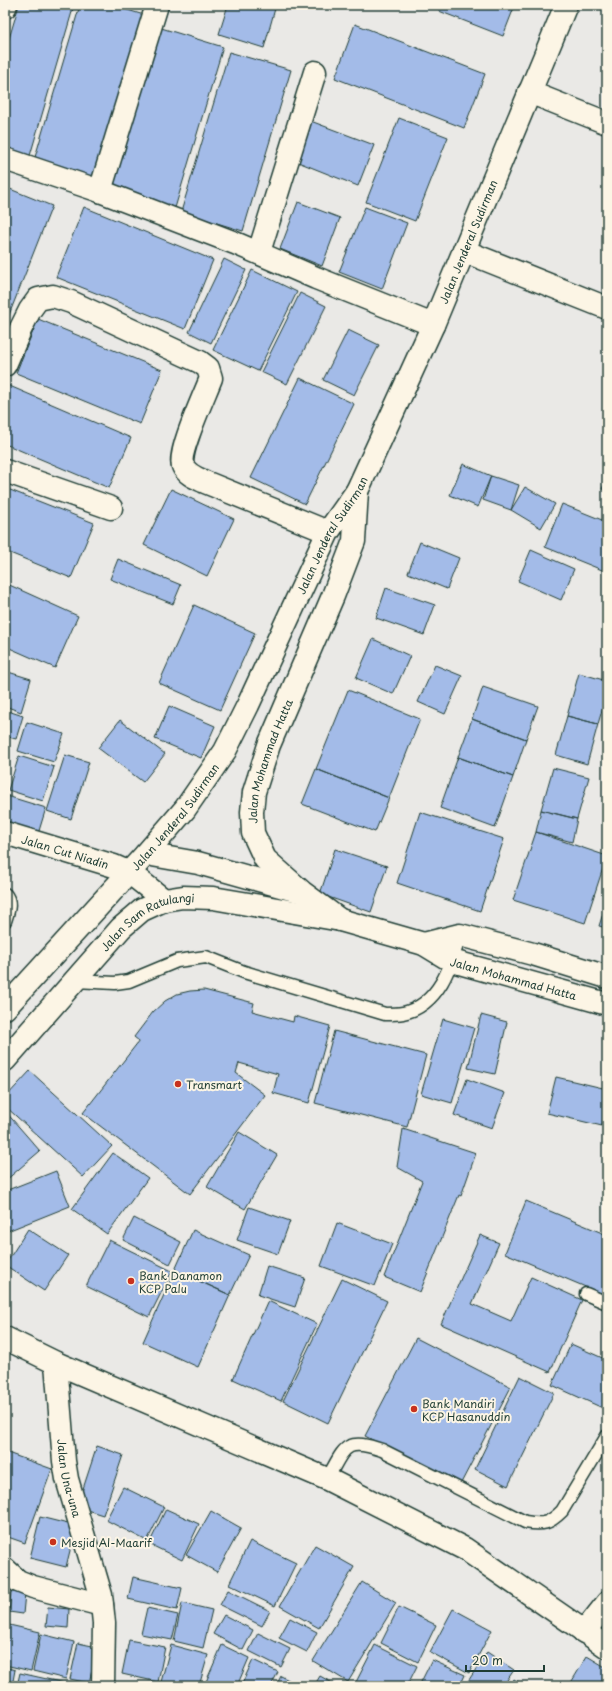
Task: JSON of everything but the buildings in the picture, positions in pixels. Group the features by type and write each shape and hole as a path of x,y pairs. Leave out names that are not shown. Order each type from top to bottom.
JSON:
{"main road":[{"path":"100,191 157,5"},
{"name":"Jalan Jenderal Sudirman","path":"5,1008 130,873 185,809 225,751 328,532 358,491 433,325 566,5"},
{"path":"259,252 315,72"},
{"path":"529,92 607,123"},
{"path":"5,159 100,191 259,252 316,278 433,325"},
{"path":"464,251 607,308"},
{"path":"5,365 30,310 38,299 53,296 71,302 200,362 208,368 211,378 183,451 182,466 188,474 328,532"},
{"path":"5,471 111,508"},
{"name":"Jalan Mohammad Hatta","path":"358,491 354,541 333,596 269,745 254,792 252,833 258,846 265,858 302,892 340,920 424,944 452,961 607,1004"},
{"name":"Jalan Cut Niadin","path":"5,833 114,866 130,873 164,900"},
{"path":"146,854 198,863 302,892"},
{"name":"Jalan Sam Ratulangi","path":"5,1060 121,928 142,910 164,900 183,897 214,898 340,920"},
{"name":"Jalan Mohammad Hatta","path":"424,944 460,935 533,954 607,978"},
{"path":"5,1338 56,1363 327,1479 464,1549 607,1647"},
{"name":"Jalan Una-una","path":"56,1363 64,1461 67,1479 92,1560 102,1606 109,1685"},
{"path":"5,1569 18,1581 23,1583 46,1591 102,1606"},
{"path":"584,1632 607,1603"}],"lane":[{"path":"5,894 10,907 5,921"},
{"path":"75,981 115,983 129,981 176,961 206,957 244,972 385,1014 403,1013 421,1006 434,995 452,961 460,935"},
{"path":"586,1294 607,1303"},
{"path":"327,1479 344,1451 353,1444 365,1444 382,1450 525,1522 539,1524 552,1521 562,1511 607,1436"}],"place":[{"name":"Transmart","path":"178,1084"},
{"name":"Bank Danamon KCP Palu","path":"131,1281"},
{"name":"Bank Mandiri KCP Hasanuddin","path":"414,1409"},
{"name":"Mesjid Al-Maarif","path":"53,1542"}]}
